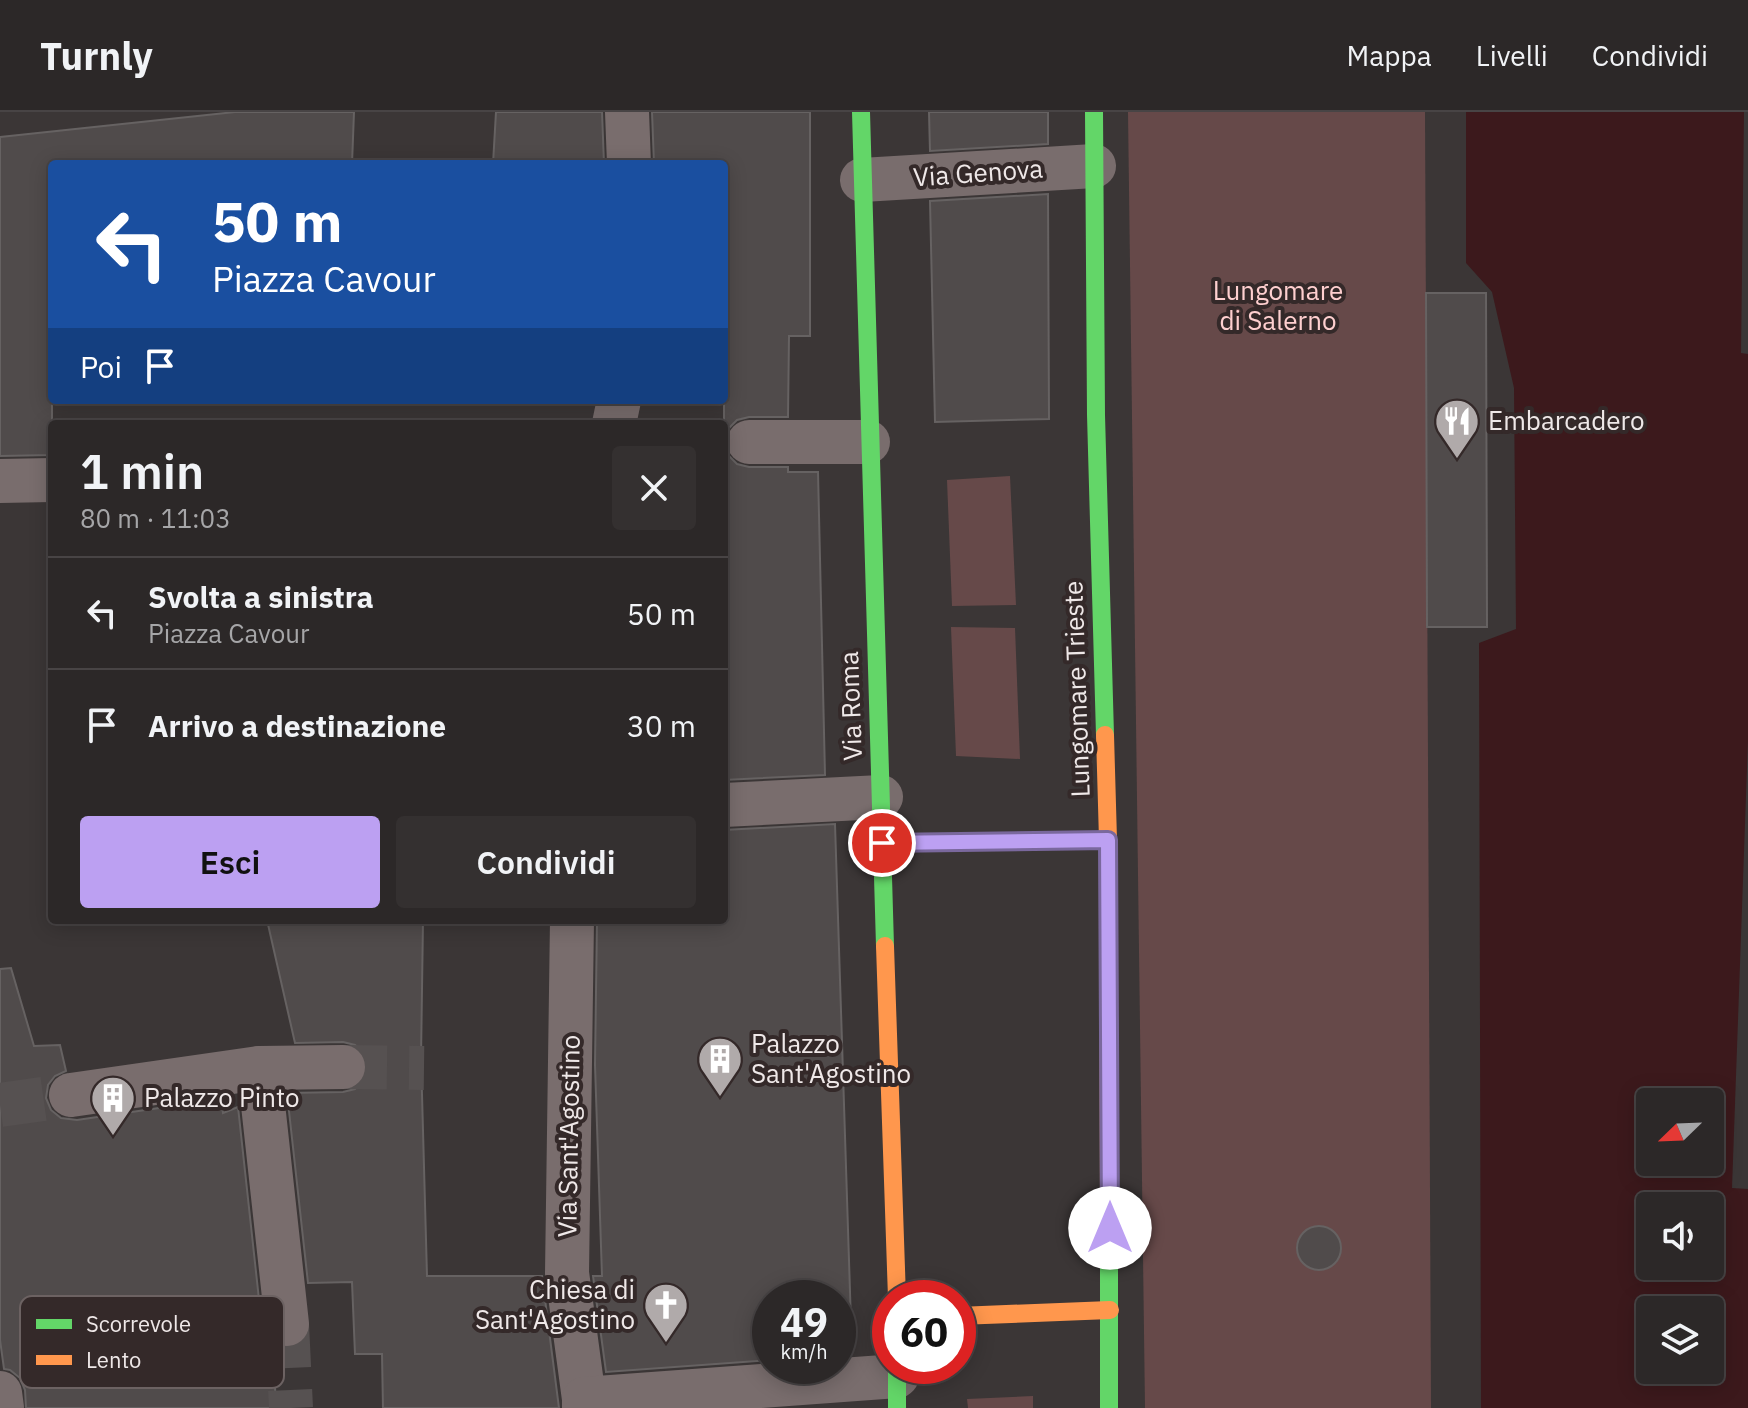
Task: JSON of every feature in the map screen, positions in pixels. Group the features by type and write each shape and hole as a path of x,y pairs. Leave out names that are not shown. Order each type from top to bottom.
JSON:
{"main road":[{"name":"Via Roma","path":"861,112 868,442 896,1280"},
{"name":"Lungomare Trieste","path":"1094,112 1096,429 1108,840 1109,1408"},
{"path":"882,843 1108,840"},
{"path":"976,1315 1110,1310"}],"street":[{"path":"627,112 629,160"},
{"name":"Via Genova","path":"862,180 1094,166"},
{"path":"749,442 868,442"},
{"path":"0,481 48,480"},
{"path":"728,805 881,797"},
{"name":"Via Sant'Agostino","path":"572,924 567,1273 584,1403"},
{"path":"71,1095 259,1068 343,1067"},
{"path":"259,1068 284,1296"},
{"path":"284,1297 287,1324"},
{"path":"584,1403 881,1384"},
{"path":"0,1393 2,1408"}],"green space":[{"name":"Lungomare di Salerno","path":"1128,112 1425,112 1431,1408 1145,1408"},
{"path":"1010,476 1016,605 952,606 947,480"},
{"path":"951,627 1015,628 1020,759 956,756"},
{"path":"1033,1396 1033,1408 968,1408 967,1399"}],"shaded area":[{"path":"1466,112 1748,112 1748,1408 1481,1408 1479,643 1516,629 1514,388 1492,292 1466,263"}],"pier":[{"path":"1744,112 1748,112 1748,354 1741,353"},
{"path":"1748,740 1748,1189 1732,1188"}],"building":[{"path":"235,112 354,112 352,160 48,160 48,404 52,404 52,420 48,420 48,455 0,456 0,137"},
{"path":"496,112 602,112 604,160 493,160"},
{"path":"652,112 810,112 810,336 789,336 788,417 749,417 737,420 728,429 728,420 724,420 724,404 728,404 728,160 654,160"},
{"path":"929,112 1048,112 1048,144 930,151"},
{"path":"1048,194 1049,419 935,422 930,201"},
{"name":"Embarcadero","path":"1426,293 1486,293 1487,627 1427,627"},
{"path":"728,455 737,464 749,467 788,467 788,472 818,472 825,775 728,780"},
{"name":"Palazzo Sant'Agostino","path":"835,824 850,1280 752,1280 752,1361 606,1372 593,1276 602,1276 595,1065 597,924 728,924 728,830"},
{"path":"268,924 423,924 421,1058 427,1276 542,1276 559,1408 383,1408 382,1354 355,1354 352,1282 308,1283 287,1093 355,1089 365,1079 368,1066 364,1054 355,1045 343,1042 295,1043"},
{"name":"Palazzo Pinto","path":"11,968 34,1046 60,1045 66,1071 55,1076 48,1085 46,1098 51,1110 61,1118 77,1120 221,1099 223,1113 238,1107 259,1296 20,1296 20,1378 4,1369 0,1340 0,969"},
{"path":"1319,1226 1334,1233 1341,1248 1334,1263 1319,1270 1304,1263 1297,1248 1304,1233"},
{"name":"Palazzo Pinto","path":"275,1388 276,1408 26,1408 25,1390"}],"tunnel":[{"path":"343,1067 424,1068"},
{"path":"0,1105 71,1095"},
{"path":"287,1324 291,1408"}],"traffic: fast":[{"path":"861,112 885,946"},
{"path":"1094,112 1096,415 1105,735"},
{"path":"882,843 1108,840"},
{"path":"1109,1203 1109,1408"},
{"path":"897,1384 897,1408"}],"traffic: slow":[{"path":"1105,735 1109,1203"},
{"path":"885,946 896,1280"},
{"path":"976,1315 1110,1310"}],"place":[{"name":"Embarcadero","path":"1457,460"},
{"name":"Palazzo Sant'Agostino","path":"720,1098"},
{"name":"Palazzo Pinto","path":"113,1137"},
{"name":"Chiesa di Sant'Agostino","path":"666,1344"}],"route":[{"path":"882,843 1108,840 1110,1228"}]}
